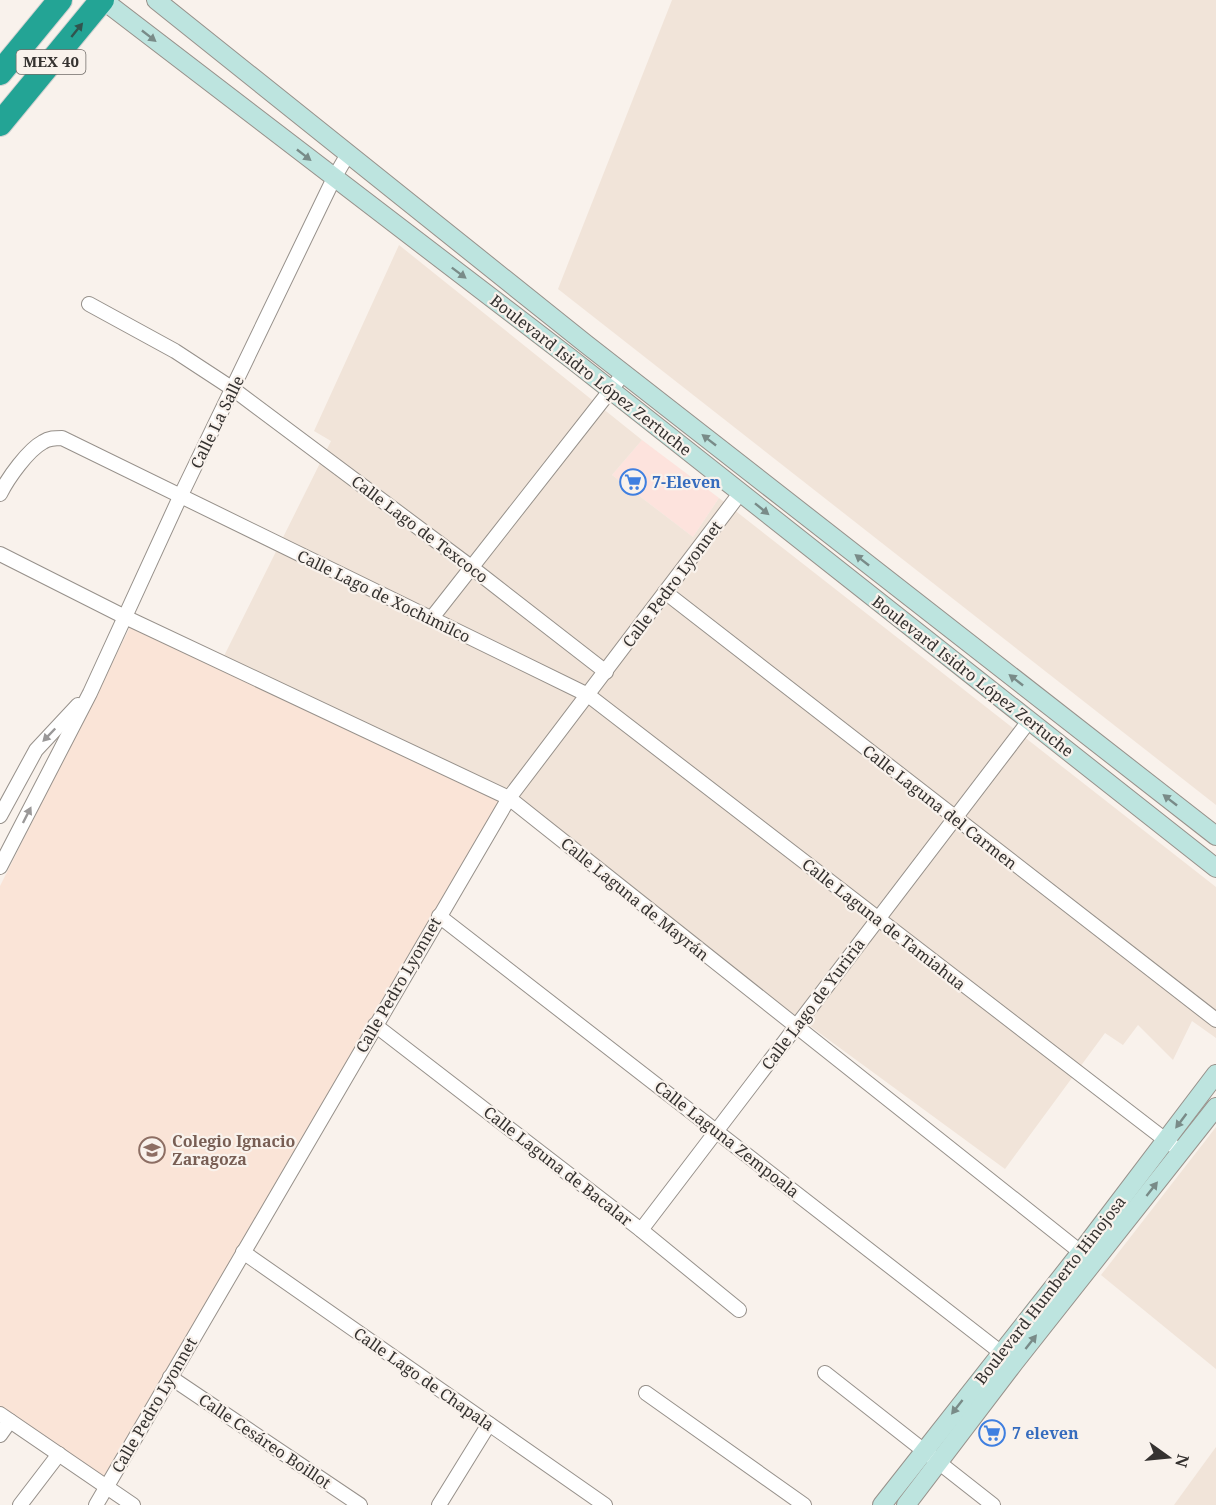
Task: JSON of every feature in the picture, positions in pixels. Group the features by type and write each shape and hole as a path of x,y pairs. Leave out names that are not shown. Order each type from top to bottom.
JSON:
{"highway":[{"name":"MEX 40","path":"0,74 60,0"},
{"name":"MEX 40","path":"0,124 103,0"}],"main road":[{"name":"Boulevard Isidro López Zertuche","path":"103,0 741,492 1216,868"},
{"name":"Boulevard Isidro López Zertuche","path":"156,0 624,374 1216,836"},
{"path":"824,557 837,540"},
{"name":"Boulevard Humberto Hinojosa","path":"1088,1258 1166,1140 1216,1074"},
{"name":"Boulevard Humberto Hinojosa","path":"882,1505 923,1451 1008,1358 1088,1258 1181,1152 1216,1107"},
{"name":"Boulevard Humberto Hinojosa","path":"906,1505 939,1463 1008,1358"}],"street":[{"name":"Calle La Salle","path":"0,867 90,693 180,497 334,178 348,154"},
{"name":"Calle Lago de Texcoco","path":"89,304 175,351 233,389 471,567 606,672"},
{"path":"431,619 624,374"},
{"name":"Calle Lago de Xochimilco","path":"0,494 7,481 34,448 49,439 62,438 588,695"},
{"name":"Calle Pedro Lyonnet","path":"96,1505 509,798 741,492"},
{"name":"Calle Laguna de Mayrán","path":"0,554 125,617 509,798 1088,1258"},
{"name":"Calle Laguna del Carmen","path":"665,592 1216,1020"},
{"name":"Calle La Salle","path":"0,816 36,750 90,693"},
{"name":"Calle Laguna de Tamiahua","path":"588,695 877,920 1181,1152"},
{"name":"Calle Lago de Yuriria","path":"641,1230 1029,721"},
{"name":"Calle Laguna Zempoala","path":"439,916 1008,1358"},
{"name":"Calle Laguna de Bacalar","path":"375,1025 641,1230 739,1310"},
{"name":"Calle Lago de Chapala","path":"243,1252 605,1505"},
{"path":"825,1373 993,1505"},
{"name":"Calle Cesáreo Boillot","path":"170,1377 360,1505"},
{"path":"646,1393 804,1505"},
{"path":"0,1435 5,1418 133,1505"},
{"path":"439,1505 489,1424"},
{"path":"21,1505 59,1454"}],"shaded area":[{"path":"672,0 1216,0 1216,805 558,289"},
{"path":"399,245 642,440 612,475 693,537 719,498 1216,887 1216,1038 1192,1021 1173,1060 1138,1025 1123,1045 1105,1033 1005,1169 507,804 221,662 331,441 314,431"},
{"path":"642,440 719,498 693,537 612,475"},
{"name":"Colegio Ignacio Zaragoza","path":"131,625 509,798 107,1486 0,1414 0,886"},
{"path":"1216,1127 1216,1369 1101,1275"},
{"path":"1216,1447 1216,1505 1174,1505"}],"place":[{"name":"7-Eleven","path":"633,482"},
{"name":"Colegio Ignacio Zaragoza","path":"152,1150"},
{"name":"7 eleven","path":"992,1433"}]}
